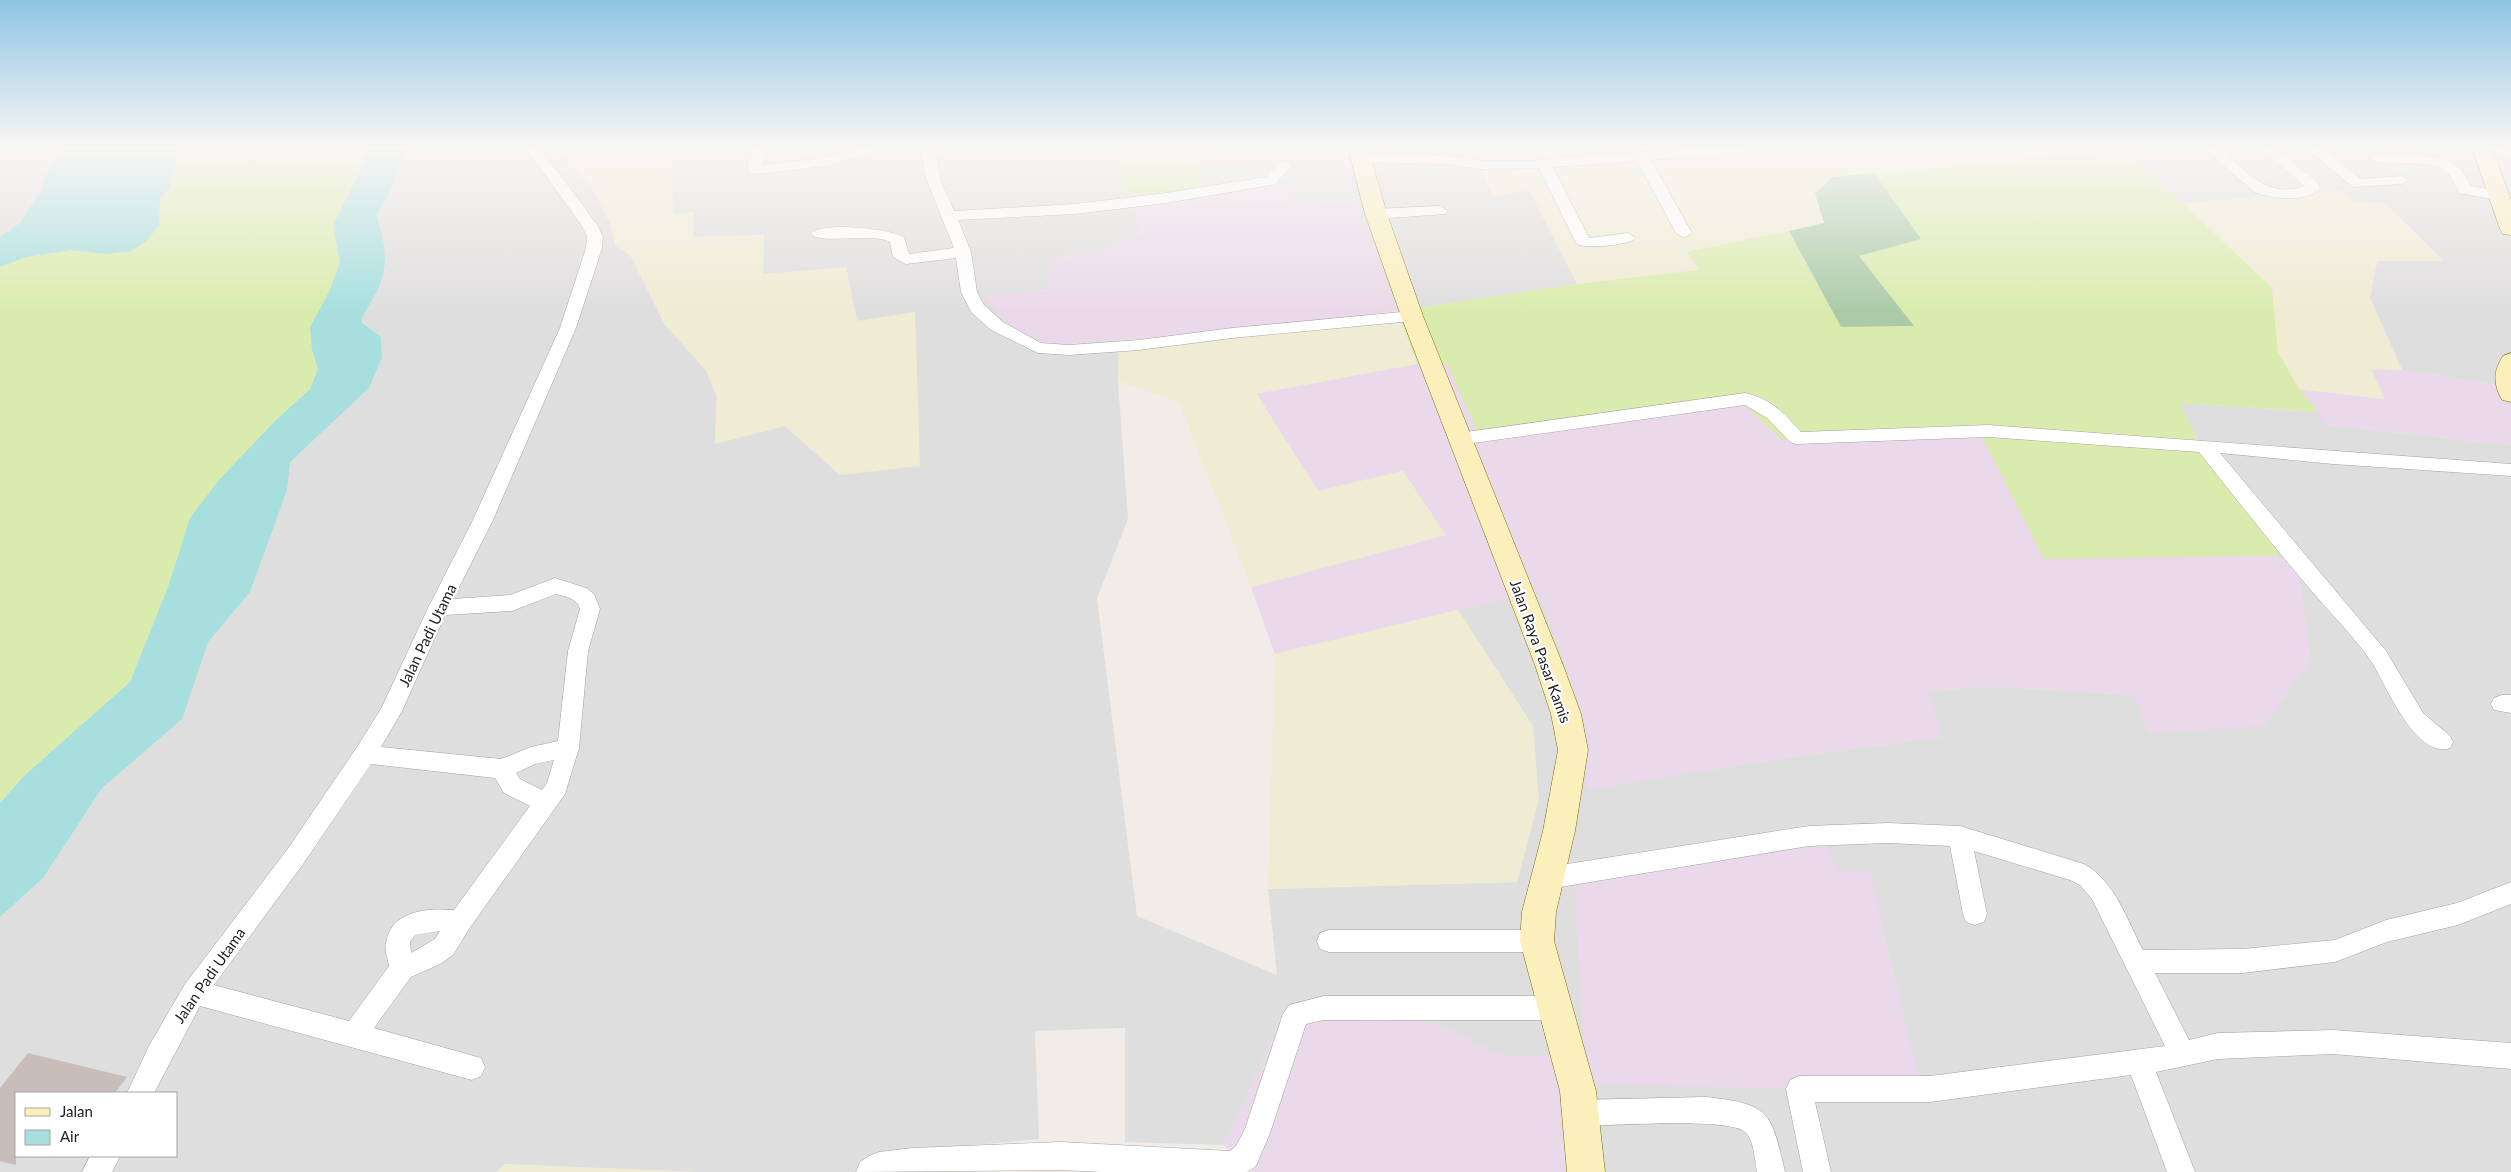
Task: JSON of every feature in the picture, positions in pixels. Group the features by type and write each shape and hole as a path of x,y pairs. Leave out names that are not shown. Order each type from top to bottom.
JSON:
{"main road":[{"name":"Jalan Raya Pasar Kamis","path":"1373,203 1412,316 1549,664 1566,714 1573,750 1570,774 1539,912 1537,941 1572,1065 1580,1113 1586,1172"},
{"path":"2511,360 2506,369 2506,381 2511,394"}],"street":[{"name":"Jalan Padi Utama","path":"140,1092 158,1055 194,992 295,857 365,754 391,711 438,608 482,522 568,328 594,248 595,237 590,226 573,203"},
{"path":"944,203 963,252 969,292 977,308 997,326 1038,348 1069,350 1139,345 1232,332 1412,316"},
{"path":"950,216 1075,209 1124,203"},
{"path":"1564,203 1584,243 1628,238"},
{"path":"1667,203 1684,233"},
{"path":"2488,203 2507,214"},
{"path":"1376,214 1440,211"},
{"path":"818,234 892,236 898,240 900,254 906,259 963,252"},
{"path":"1459,439 1745,399 1762,404 1796,438 1988,431 2511,470"},
{"path":"2204,446 2272,531 2379,657 2415,719 2442,742"},
{"path":"354,1035 402,969 431,956 444,947 460,920 557,787 566,764 577,657 582,630 590,609 587,599 572,590 555,586 512,604 438,608"},
{"path":"365,754 502,769 531,756 568,748"},
{"path":"502,769 512,786 545,803"},
{"path":"1548,878 1809,836 1888,833 1960,836 2053,863 2088,878 2100,891 2182,1054"},
{"path":"1960,836 1975,914"},
{"path":"2136,962 2244,961 2335,951 2386,931 2458,914 2511,893"},
{"path":"402,969 398,942 402,933 412,925 431,920 460,920"},
{"path":"1330,940 1537,941"},
{"path":"194,992 472,1067"},
{"path":"870,1172 879,1166 913,1162 1061,1156 1231,1164 1246,1156 1258,1133 1292,1023 1298,1014 1324,1008 1556,1008"},
{"path":"1817,1172 1799,1089 1930,1089 2167,1058 2218,1046 2333,1042 2511,1056"},
{"path":"2138,1062 2155,1101 2181,1172"},
{"path":"1580,1113 1706,1110 1742,1114 1756,1123 1764,1140 1771,1172"},
{"path":"96,1172 105,1157"}],"shaded area":[{"path":"0,203 600,203 610,223 616,246 630,254 665,325 706,370 717,397 715,443 785,426 840,475 915,313 857,321 846,268 763,274 764,235 692,237 673,214 673,203 1131,203 1143,231 1112,248 1051,259 1049,290 985,296 1025,348 1119,340 1118,382 1128,519 1097,598 1137,916 1277,975 1268,889 1517,882 1533,727 1458,610 1538,591 1567,666 1588,789 1777,759 1942,737 1928,691 1991,686 2133,695 2202,450 2179,403 2318,412 2327,425 2511,445 2511,1172 1586,1172 1584,1056 1499,1055 1434,1022 1283,1018 1223,1145 1125,1142 1125,1028 1035,1031 1039,1139 922,1150 918,1172 695,1172 505,1164 497,1172 0,1172"},
{"path":"600,203 673,203 673,214 694,212 693,237 764,235 763,274 846,267 857,321 915,312 920,466 840,475 785,426 715,444 717,397 706,370 665,325 630,255 616,246 610,223"},
{"path":"1131,203 1358,203 1398,311 1193,337 1119,340 1024,348 984,296 1049,290 1051,259 1112,248 1142,232"},
{"path":"1357,203 1536,203 1577,284 1398,311"},
{"path":"1535,203 1829,203 1825,223 1687,252 1700,270 1577,284"},
{"path":"2181,203 2385,203 2443,261 2377,261 2370,298 2402,370 2371,369 2385,399 2299,389 2278,352 2272,288"},
{"path":"2375,203 2511,203 2511,411 2496,385 2402,370 2370,298 2377,261 2443,260 2385,203"},
{"path":"1398,311 1417,364 1256,394 1318,491 1403,471 1446,535 1251,587 1179,402 1118,381 1119,340 1193,337"},
{"path":"1447,362 1744,405 1980,433 2297,555 2311,660 2264,726 2149,733 2133,695 1991,686 1929,691 1943,737 1777,759 1588,790 1567,666 1538,591 1275,654 1251,587 1445,535 1403,471 1318,491 1256,393 1417,364"},
{"path":"2371,369 2402,370 2496,385 2511,411 2511,445 2327,425 2299,389 2384,399"},
{"path":"1458,610 1533,726 1539,800 1517,882 1268,889 1275,654"},
{"path":"1819,834 1839,871 1870,872 1922,1092 1586,1084 1586,1172 1254,1172 1223,1145 1283,1018 1434,1022 1499,1055 1584,1055 1574,875"},
{"path":"505,1164 695,1172 497,1172"}],"green space":[{"path":"160,203 344,203 333,225 340,262 312,350 318,369 310,389 275,421 218,481 190,518 168,587 130,682 25,775 0,803 0,267 26,257 71,250 106,254 159,225"},
{"path":"1818,203 1895,203 1921,239 1859,256 1914,326 1841,327 1789,231 1824,223"},
{"path":"1895,203 2182,203 2272,288 2278,352 2299,389 2318,412 2179,403 2202,450 2297,555 2044,559 1980,433 1782,440 1744,405 1480,438 1447,363 1417,364 1398,311 1577,284 1699,270 1687,252 1789,231 1841,327 1913,326 1859,256 1920,239"}],"water":[{"path":"33,203 160,203 159,225 147,241 131,251 106,254 71,250 26,257 0,267 0,237 20,223"},
{"path":"344,203 383,203 376,214 385,250 384,267 379,287 361,322 381,337 382,357 369,388 290,462 287,490 250,592 208,642 182,719 102,788 43,878 0,917 0,803 25,775 130,682 168,587 190,518 218,481 275,421 310,389 318,369 312,350 310,327 329,292 340,262 333,225"}],"building":[{"path":"28,1053 127,1077 116,1092 15,1092 16,1165 0,1161 0,1088"}]}
